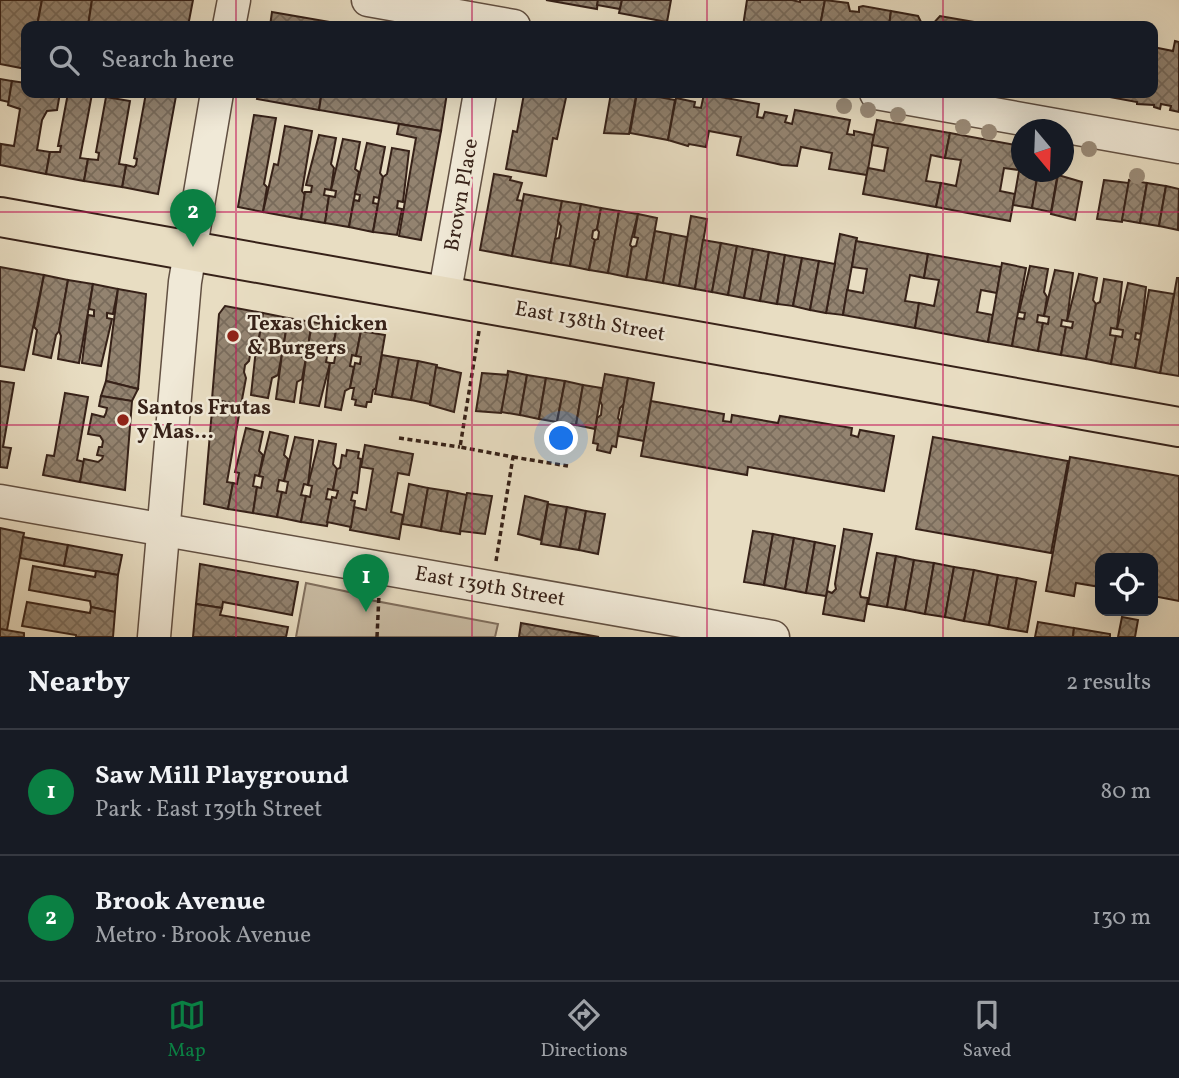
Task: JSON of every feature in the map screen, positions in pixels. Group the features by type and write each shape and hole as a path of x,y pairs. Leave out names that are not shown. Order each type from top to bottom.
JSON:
{"main road":[{"name":"East 138th Street","path":"0,218 1179,427"}],"street":[{"path":"230,21 234,0"},
{"path":"368,0 499,19"},
{"path":"155,637 190,251 217,98"},
{"name":"Brown Place","path":"444,297 479,98"},
{"path":"904,98 1179,147"},
{"name":"East 139th Street","path":"0,501 773,637"}],"path":[{"path":"460,447 483,303"},
{"path":"400,438 568,466"},
{"path":"492,587 513,457"},
{"path":"377,637 380,568"}],"shaded area":[{"path":"306,583 363,595 365,599 498,624 495,637 296,637"}],"building":[{"path":"0,0 42,0 38,21 21,21 21,68 0,64"},
{"path":"42,0 92,0 89,21 38,21"},
{"path":"92,0 193,0 189,21 89,21"},
{"path":"546,0 598,0 597,9"},
{"path":"598,0 622,0 620,9 597,5"},
{"path":"622,0 671,0 667,21 619,13"},
{"path":"747,0 825,0 821,21 744,21"},
{"path":"825,0 848,3 850,11 859,12 859,7 863,6 891,11 890,21 821,21"},
{"path":"891,11 918,16 920,21 890,21"},
{"path":"272,12 324,21 271,21"},
{"path":"940,16 968,21 936,21"},
{"path":"1175,41 1179,42 1179,112 1170,110 1171,106 1161,104 1160,109 1154,105 1115,98 1158,98 1158,48 1173,51"},
{"path":"0,79 12,81 9,102 0,100"},
{"path":"12,81 21,82 21,98 59,98 57,110 47,111 42,120 37,150 50,152 46,174 0,165 1,144 14,146 20,109 8,105"},
{"path":"67,98 91,98 80,158 88,159 84,181 46,174 50,152 60,152 61,146 58,146"},
{"path":"106,98 130,101 119,164 126,165 122,187 84,181 88,159 98,160 99,153 96,152"},
{"path":"145,98 176,98 158,194 122,187 126,165 134,167 137,159 134,158"},
{"path":"257,98 321,98 319,110"},
{"path":"321,98 446,98 441,131 319,110"},
{"path":"523,98 566,98 557,139 553,138 546,176 506,169 513,131 517,132"},
{"path":"610,98 636,98 629,134 604,133"},
{"path":"636,98 675,100 668,140 630,133"},
{"path":"676,98 695,102 694,107 701,108 703,98 726,98 759,104 757,117 763,118 765,112 787,116 785,122 792,124 795,110 850,120 847,134 854,135 854,131 874,135 867,175 829,169 832,153 801,147 797,166 737,155 741,137 709,131 706,147 688,146 668,140"},
{"path":"254,115 276,118 264,184 267,187 263,212 238,207"},
{"path":"877,120 950,133 945,158 931,155 926,181 941,183 936,207 863,194 868,168 884,171 888,148 872,145"},
{"path":"399,124 441,131 421,240 399,236 416,138 397,134"},
{"path":"285,126 312,131 302,191 305,195 301,219 263,212 274,164 278,165"},
{"path":"950,133 1011,144 1011,169 1004,168 1000,191 1015,194 1010,221 936,207 941,183 956,186 961,160 945,158"},
{"path":"319,135 336,138 331,164 334,168 331,190 325,189 324,195 329,196 325,223 301,219 305,192 311,192 312,186 306,185"},
{"path":"343,139 360,142 355,169 359,172 349,227 325,223 329,196 335,197 336,191 331,190"},
{"path":"367,143 385,147 379,198 374,197 373,203 378,204 373,232 349,227 354,200 359,201 360,195 355,194"},
{"path":"392,148 409,151 403,202 398,201 397,208 402,209 397,235 373,232 383,177 387,174"},
{"path":"494,174 511,177 510,180 522,183 517,200 523,201 512,256 480,250"},
{"path":"1074,180 1082,182 1075,220 1051,214 1057,182 1074,182"},
{"path":"1104,180 1129,183 1122,222 1097,219"},
{"path":"1129,180 1147,183 1140,223 1122,220"},
{"path":"1017,182 1036,182 1032,208 1013,205"},
{"path":"1036,182 1056,182 1051,212 1032,208"},
{"path":"1147,183 1166,186 1159,226 1140,223"},
{"path":"1166,186 1179,189 1178,230 1159,226"},
{"path":"524,194 562,201 551,263 512,256"},
{"path":"562,201 581,204 570,266 551,263 555,239 559,238 561,226 558,221"},
{"path":"581,204 601,208 597,229 593,231 592,238 595,240 589,270 570,266"},
{"path":"601,208 619,211 608,273 589,270 595,240 598,239"},
{"path":"619,211 638,214 630,245 632,247 627,277 608,273"},
{"path":"638,214 657,218 646,280 627,277 632,247 636,246 638,238 634,237"},
{"path":"691,216 707,219 695,289 679,286"},
{"path":"655,231 671,234 663,283 646,280"},
{"path":"671,234 687,237 679,286 663,283"},
{"path":"840,234 857,238 843,315 826,313"},
{"path":"703,240 721,243 712,292 695,289"},
{"path":"856,241 928,254 924,278 910,275 905,301 919,303 915,328 843,315 847,290 863,293 867,269 852,267"},
{"path":"721,243 737,246 728,295 712,292"},
{"path":"737,246 753,249 744,298 728,295"},
{"path":"753,249 769,252 760,301 744,298"},
{"path":"769,252 785,255 777,304 760,301"},
{"path":"928,254 1001,267 997,293 981,290 977,312 993,315 988,342 915,328 919,303 934,306 939,280 924,278"},
{"path":"785,255 802,258 793,306 777,304"},
{"path":"802,258 819,261 810,310 793,306"},
{"path":"819,261 835,264 826,313 810,310"},
{"path":"1002,263 1026,268 1012,346 988,342"},
{"path":"1030,266 1048,269 1044,316 1038,315 1037,322 1043,323 1038,351 1012,346 1017,318 1024,319 1025,313 1019,312"},
{"path":"0,267 44,275 24,370 0,366"},
{"path":"1055,270 1073,273 1067,321 1062,320 1061,326 1066,327 1061,355 1038,351 1043,323 1048,324 1049,317 1044,316"},
{"path":"1079,274 1097,278 1093,300 1096,304 1086,359 1061,355 1066,327 1072,328 1073,322 1067,321"},
{"path":"44,275 68,280 51,358 33,354 37,330 34,327"},
{"path":"1179,278 1179,376 1160,373"},
{"path":"1104,279 1122,282 1117,329 1111,328 1110,335 1116,336 1111,364 1086,359 1096,304 1100,302"},
{"path":"68,280 93,284 79,363 58,359 61,336 59,331"},
{"path":"1128,283 1146,287 1141,334 1136,333 1135,339 1140,340 1135,368 1111,364 1116,336 1122,337 1123,330 1117,329"},
{"path":"93,284 118,289 113,314 107,313 107,318 112,319 101,366 82,363 88,315 94,316 94,310 89,309"},
{"path":"118,289 146,294 138,389 106,381"},
{"path":"1149,290 1174,294 1160,373 1135,368"},
{"path":"225,306 263,313 259,339 253,339 249,361 245,365 246,378 241,405 212,399 219,314"},
{"path":"263,313 288,318 284,343 278,342 276,353 282,354 278,375 272,378 268,398 251,395 256,349 261,350 263,340 259,339"},
{"path":"288,318 312,322 308,347 304,346 302,357 306,358 302,379 297,382 294,402 276,399 282,354 285,355 287,344 284,343"},
{"path":"312,322 337,326 332,352 328,351 326,362 330,363 319,406 300,403 306,358 309,359 311,348 308,347"},
{"path":"337,326 361,331 356,356 352,355 350,366 354,367 350,388 345,391 341,410 325,407 330,363 334,363 336,352 332,352"},
{"path":"361,331 385,335 376,388 366,407 355,405 356,400 352,399 354,388 350,388 355,363 360,364 361,357 356,356"},
{"path":"382,355 399,358 392,397 375,394"},
{"path":"399,358 418,361 411,400 392,397"},
{"path":"418,361 437,365 430,404 411,400"},
{"path":"436,367 461,373 454,412 430,405"},
{"path":"508,371 527,375 520,415 501,412"},
{"path":"482,373 508,375 501,413 476,411"},
{"path":"605,374 628,378 624,404 620,408 618,418 620,421 616,447 612,446 610,453 597,450 598,444 593,443 597,418 601,415 600,401"},
{"path":"527,375 546,378 539,419 520,415"},
{"path":"546,378 565,381 557,422 539,419"},
{"path":"628,378 654,383 644,441 618,436"},
{"path":"0,381 14,383 3,447 11,448 7,468 0,467"},
{"path":"106,381 138,389 132,401 101,396"},
{"path":"565,381 583,385 576,425 557,422"},
{"path":"583,385 602,388 595,429 576,425"},
{"path":"65,393 88,397 77,460 84,462 80,482 43,475 47,455 54,456"},
{"path":"101,396 132,401 125,490 80,482 84,459 98,462 103,456 97,455 103,441 100,436 88,434 92,414 104,417 106,413 107,408 99,406"},
{"path":"651,401 724,414 723,421 731,422 732,415 778,423 780,416 852,428 851,435 858,437 860,430 894,436 884,491 748,467 747,475 641,456"},
{"path":"212,410 239,415 227,482 233,483 228,509 204,504"},
{"path":"246,428 263,432 259,451 263,455 259,476 255,475 253,486 257,487 253,513 228,509 233,483 237,484 239,473 235,472"},
{"path":"270,432 288,436 284,455 288,459 284,481 279,480 277,491 282,492 277,517 253,513 257,487 261,488 263,477 259,476"},
{"path":"295,437 313,440 308,485 304,484 301,495 306,496 301,522 277,517 282,492 286,493 288,482 284,481"},
{"path":"933,437 1068,461 1051,553 916,529"},
{"path":"319,441 336,444 333,464 337,469 333,490 328,489 326,499 332,500 327,526 301,522 306,496 310,497 312,486 308,485"},
{"path":"365,445 413,454 409,475 398,473 391,512 403,515 399,539 350,530 354,507 366,510 373,469 361,467"},
{"path":"347,450 359,452 358,458 361,459 357,493 353,492 351,500 355,501 351,527 327,522 332,497 336,498 338,491 333,490 337,469 340,468 342,455 346,456"},
{"path":"1070,457 1179,476 1179,601 1158,597 1158,553 1095,553 1095,586 1076,583 1074,596 1046,591"},
{"path":"409,484 428,488 421,527 402,524"},
{"path":"428,488 448,491 441,531 421,527"},
{"path":"448,491 467,495 460,534 441,531"},
{"path":"467,493 492,496 485,534 460,531"},
{"path":"525,496 548,502 541,540 518,534"},
{"path":"548,504 567,507 560,547 541,544"},
{"path":"567,507 586,511 579,550 560,547"},
{"path":"586,511 605,514 598,554 579,550"},
{"path":"0,528 24,533 7,630 0,629"},
{"path":"844,529 872,534 860,594 861,597 868,598 864,621 823,614 827,591 832,593 836,589"},
{"path":"753,531 773,534 764,585 744,582"},
{"path":"773,534 794,538 785,589 764,585"},
{"path":"23,537 68,545 64,566 20,558"},
{"path":"794,538 815,542 806,593 785,589"},
{"path":"815,542 835,546 826,596 806,593"},
{"path":"68,545 122,555 118,575 64,566"},
{"path":"877,553 896,556 887,607 868,604"},
{"path":"896,556 914,560 905,610 887,607"},
{"path":"914,560 934,563 925,614 905,610"},
{"path":"934,563 954,567 945,617 925,614"},
{"path":"200,564 298,582 292,615 223,602 222,608 196,604"},
{"path":"33,566 95,577 96,571 118,575 115,612 91,607 90,601 29,590"},
{"path":"954,567 974,570 964,621 945,617"},
{"path":"974,570 998,575 989,625 964,621"},
{"path":"998,575 1017,578 1008,629 989,625"},
{"path":"1017,578 1036,582 1027,632 1008,629"},
{"path":"27,602 90,613 91,607 115,612 113,637 76,637 22,626"},
{"path":"196,604 222,608 220,615 288,627 286,637 193,637"},
{"path":"1122,617 1138,620 1135,637 1118,637"},
{"path":"1038,622 1074,628 1073,637 1035,637"},
{"path":"521,623 599,637 519,637"},
{"path":"1074,628 1110,634 1110,637 1073,637"},
{"path":"0,629 24,633 24,637 0,637"}],"place":[{"name":"Brook Avenue","path":"193,247"},
{"name":"Texas Chicken & Burgers","path":"233,336"},
{"name":"Santos Frutas y Mas...","path":"123,420"},
{"name":"Saw Mill Playground","path":"366,612"}]}
